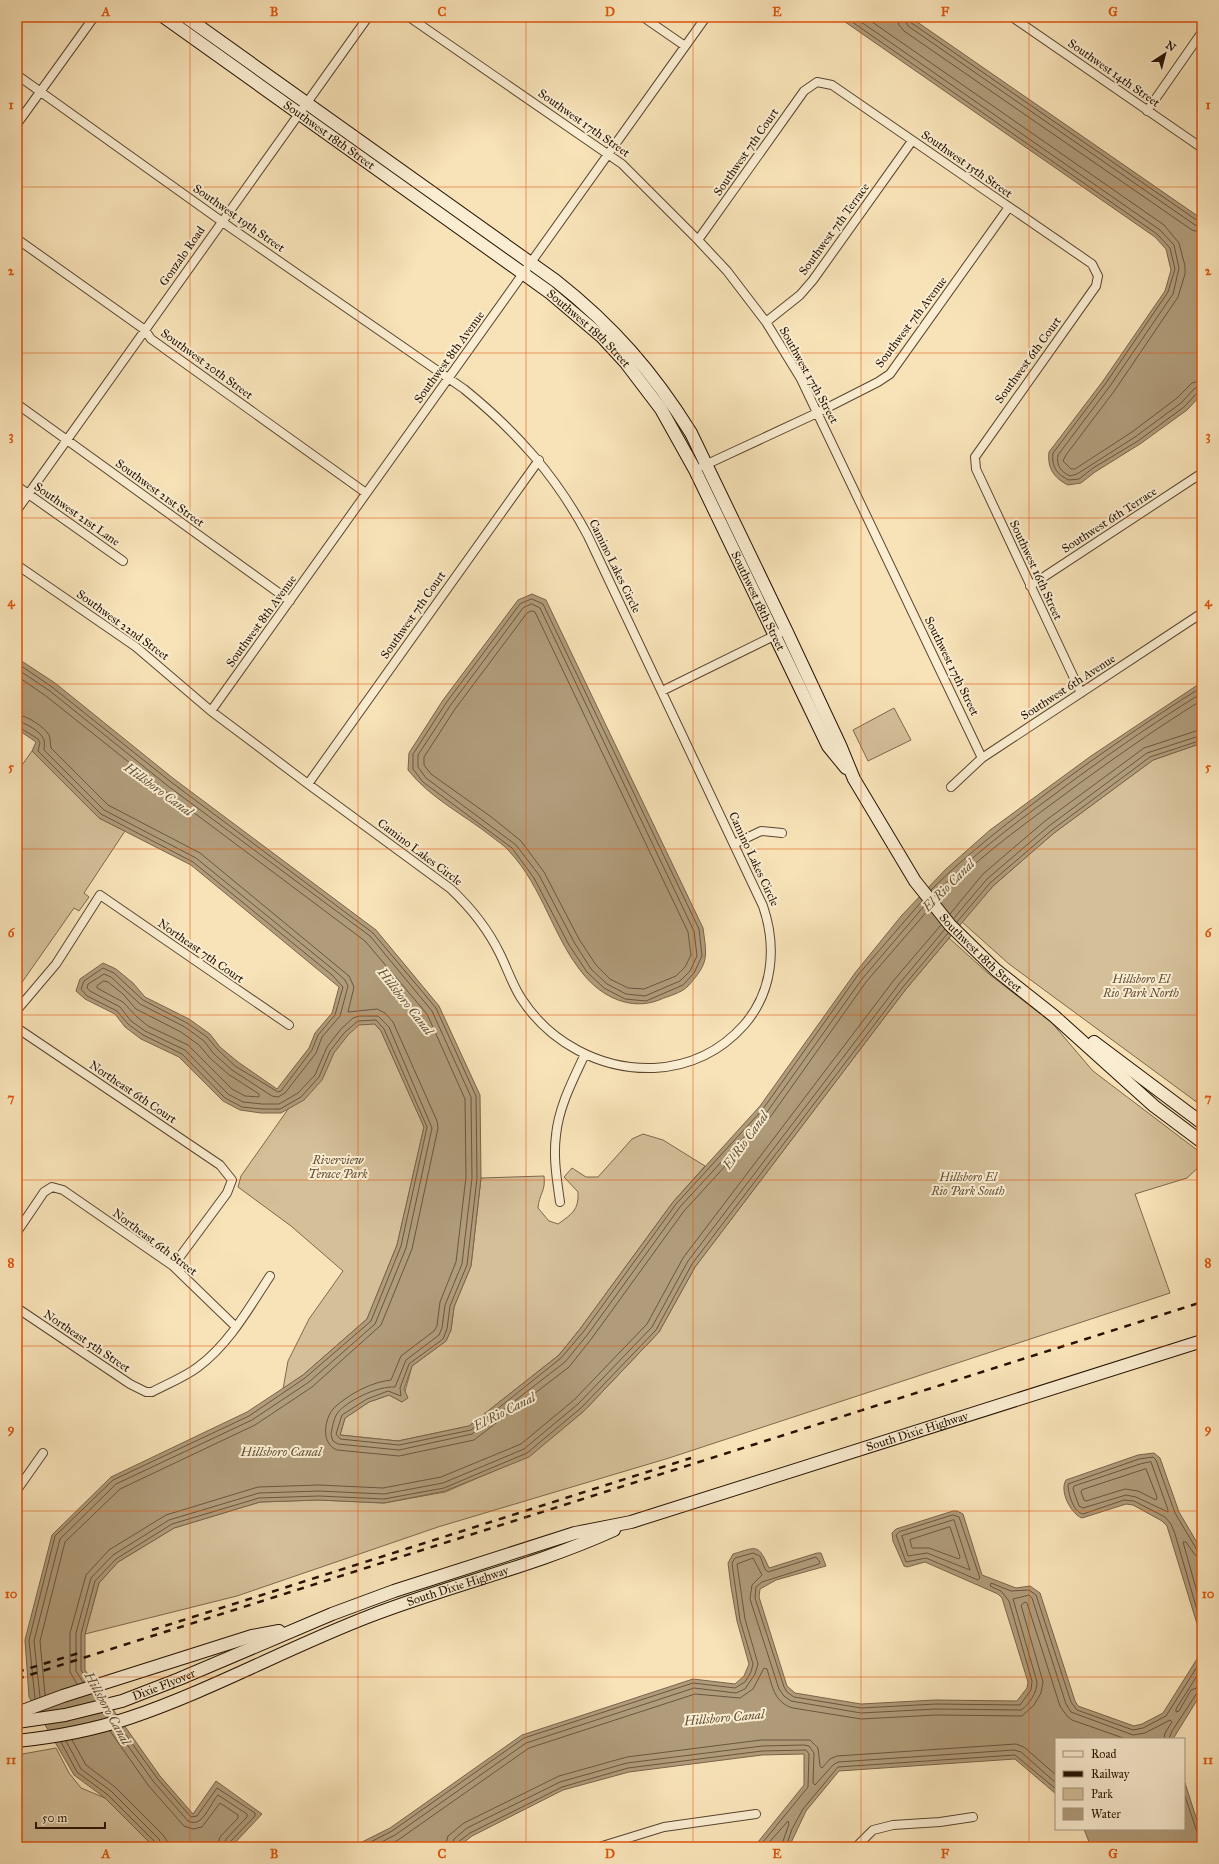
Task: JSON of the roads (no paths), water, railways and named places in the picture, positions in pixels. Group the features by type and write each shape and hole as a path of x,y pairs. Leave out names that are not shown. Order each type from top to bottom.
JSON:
{"main road":[{"name":"Southwest 18th Street","path":"164,17 524,274 576,314 626,363 661,409 695,470 828,746 854,779 915,881 950,926 970,947 996,970 1054,1016 1154,1106 1202,1142"},
{"name":"Southwest 18th Street","path":"186,17 531,263 585,304 636,354 672,402 707,464 840,745 854,779"},
{"name":"Southwest 18th Street","path":"1054,1016 1085,1036 1202,1123"},
{"name":"South Dixie Highway","path":"303,1626 394,1590 575,1533 631,1522 1202,1341"},
{"name":"South Dixie Highway","path":"285,1651 380,1612 579,1546 631,1522"},
{"path":"285,1651 287,1644 303,1626"},
{"path":"20,1712 110,1681 252,1636 303,1626"},
{"name":"Dixie Flyover","path":"17,1722 65,1715 122,1701 172,1682 303,1626"},
{"name":"Dixie Flyover","path":"17,1741 83,1730 128,1718 174,1701 285,1651"}],"street":[{"path":"17,124 94,17"},
{"name":"Gonzalo Road","path":"17,510 368,17"},
{"name":"Southwest 17th Street","path":"409,17 622,164 727,271 766,322 801,379 982,758"},
{"path":"643,17 685,46"},
{"name":"Southwest 8th Avenue","path":"211,711 706,17"},
{"name":"Southwest 14th Street","path":"1012,17 1202,148"},
{"path":"1147,110 1202,32"},
{"name":"Southwest 19th Street","path":"17,75 448,378"},
{"name":"Southwest 15th Street","path":"817,82 832,85 1092,264 1098,276"},
{"name":"Southwest 7th Court","path":"698,240 804,91 817,82"},
{"name":"Southwest 7th Terrace","path":"766,322 800,295 813,280 912,141"},
{"name":"Southwest 7th Avenue","path":"695,470 817,413 878,382 890,374 1009,208"},
{"name":"Southwest 20th Street","path":"17,239 145,330 151,339 366,493"},
{"name":"Southwest 6th Court","path":"975,457 1096,286 1098,276"},
{"name":"Camino Lakes Circle","path":"211,711 451,889 479,919 491,936 511,981 530,1012 556,1037 585,1054 628,1067 646,1068 675,1066 694,1061 712,1052 728,1041 749,1020 759,1002 766,984 771,965 772,945 769,925 763,906 734,844 588,536 560,488 539,460 492,412 448,378"},
{"name":"Southwest 21st Street","path":"17,404 290,601"},
{"name":"Southwest 16th Street","path":"975,457 976,469 1081,693"},
{"name":"Southwest 7th Court","path":"308,784 539,460"},
{"name":"Southwest 6th Terrace","path":"1030,586 1202,473"},
{"name":"Southwest 21st Lane","path":"17,486 124,561"},
{"name":"Southwest 22nd Street","path":"17,565 136,647 211,711"},
{"name":"Southwest 6th Avenue","path":"950,787 982,758 1202,613"},
{"path":"662,691 786,630"},
{"path":"734,844 761,831 782,833"},
{"name":"Northeast 7th Court","path":"17,1010 56,964 100,896 289,1025"},
{"name":"Northeast 6th Court","path":"17,1028 220,1165 232,1180 227,1193 173,1266"},
{"path":"560,1202 556,1170 556,1134 564,1100 585,1054"},
{"name":"Northeast 6th Street","path":"17,1232 44,1192 52,1187 63,1190 173,1266 236,1327"},
{"path":"236,1327 270,1276"},
{"name":"Northeast 5th Street","path":"17,1308 130,1384 146,1392 152,1392 197,1368 215,1354 236,1327"},
{"path":"17,1490 43,1453"},
{"path":"599,1847 664,1827 756,1814"},
{"path":"856,1847 873,1830 893,1825 940,1822 974,1817"}],"water":[{"path":"838,17 910,17 1202,219 1202,394 1187,410 1140,444 1095,472 1081,483 1068,485 1055,476 1050,468 1049,452 1103,381 1165,291 1171,270 1166,249 1155,237"},
{"path":"532,594 546,600 703,928 706,953 700,971 685,988 659,1000 638,1004 628,1003 608,995 591,983 573,961 531,880 509,851 503,845 426,789 408,770 409,753 443,700 518,600"},
{"name":"El Rio Canal","path":"17,658 55,683 174,779 376,930 439,1006 480,1095 481,1178 471,1266 454,1307 451,1330 446,1341 412,1366 404,1389 408,1398 402,1402 389,1395 369,1402 345,1418 340,1435 398,1441 469,1426 559,1355 580,1329 673,1202 760,1106 855,973 902,915 946,869 990,830 1091,756 1202,682 1202,743 1153,760 1054,833 993,886 906,989 695,1267 659,1332 584,1411 529,1457 445,1491 384,1503 319,1500 260,1502 174,1528 118,1562 99,1583 85,1634 85,1670 160,1776 193,1814 216,1781 262,1814 231,1847 154,1847 105,1798 74,1775 29,1697 25,1640 52,1535 111,1477 247,1412 303,1375 367,1319 397,1245 424,1127 381,1031 375,1024 359,1025 348,1035 334,1053 322,1080 304,1100 281,1113 261,1113 240,1110 223,1101 179,1057 141,1039 125,1027 115,1014 85,999 76,991 80,979 103,963 116,969 133,983 145,997 189,1019 210,1034 220,1047 238,1062 277,1089 309,1048 315,1033 332,1013 339,987 191,865 99,818 32,751 36,742 17,729"},
{"path":"1154,1453 1160,1458 1179,1512 1202,1551 1202,1640 1167,1526 1162,1521 1133,1505 1126,1504 1082,1518 1078,1516 1070,1507 1065,1496 1064,1485 1066,1480 1138,1455"},
{"name":"Hillsboro Canal","path":"953,1511 963,1514 982,1575 1016,1588 1030,1586 1040,1593 1075,1701 1078,1706 1134,1726 1142,1724 1163,1713 1202,1651 1202,1692 1174,1738 1055,1738 1055,1793 1015,1759 839,1771 806,1811 789,1847 754,1847 804,1785 804,1754 762,1755 629,1772 563,1790 472,1836 458,1847 352,1847 390,1828 522,1735 693,1679 735,1684 744,1676 749,1664 737,1621 728,1563 733,1554 747,1550 756,1549 759,1551 769,1568 817,1553 821,1553 826,1566 776,1580 760,1589 759,1597 787,1686 795,1693 861,1704 935,1700 1017,1701 1027,1688 1028,1682 1002,1598 998,1594 925,1562 907,1567 904,1566 893,1541 892,1533 896,1529"},
{"path":"1185,1783 1202,1836 1202,1847 1091,1847 1084,1830 1185,1830"}],"railway":[{"path":"17,1679 1202,1302"},
{"path":"152,1630 691,1458"},
{"path":"17,1672 79,1653"}],"park label":[{"name":"Hillsboro El Rio Park North","path":"1141,986"},
{"name":"Riverview Terace Park","path":"338,1167"},
{"name":"Hillsboro El Rio Park South","path":"968,1184"}]}
